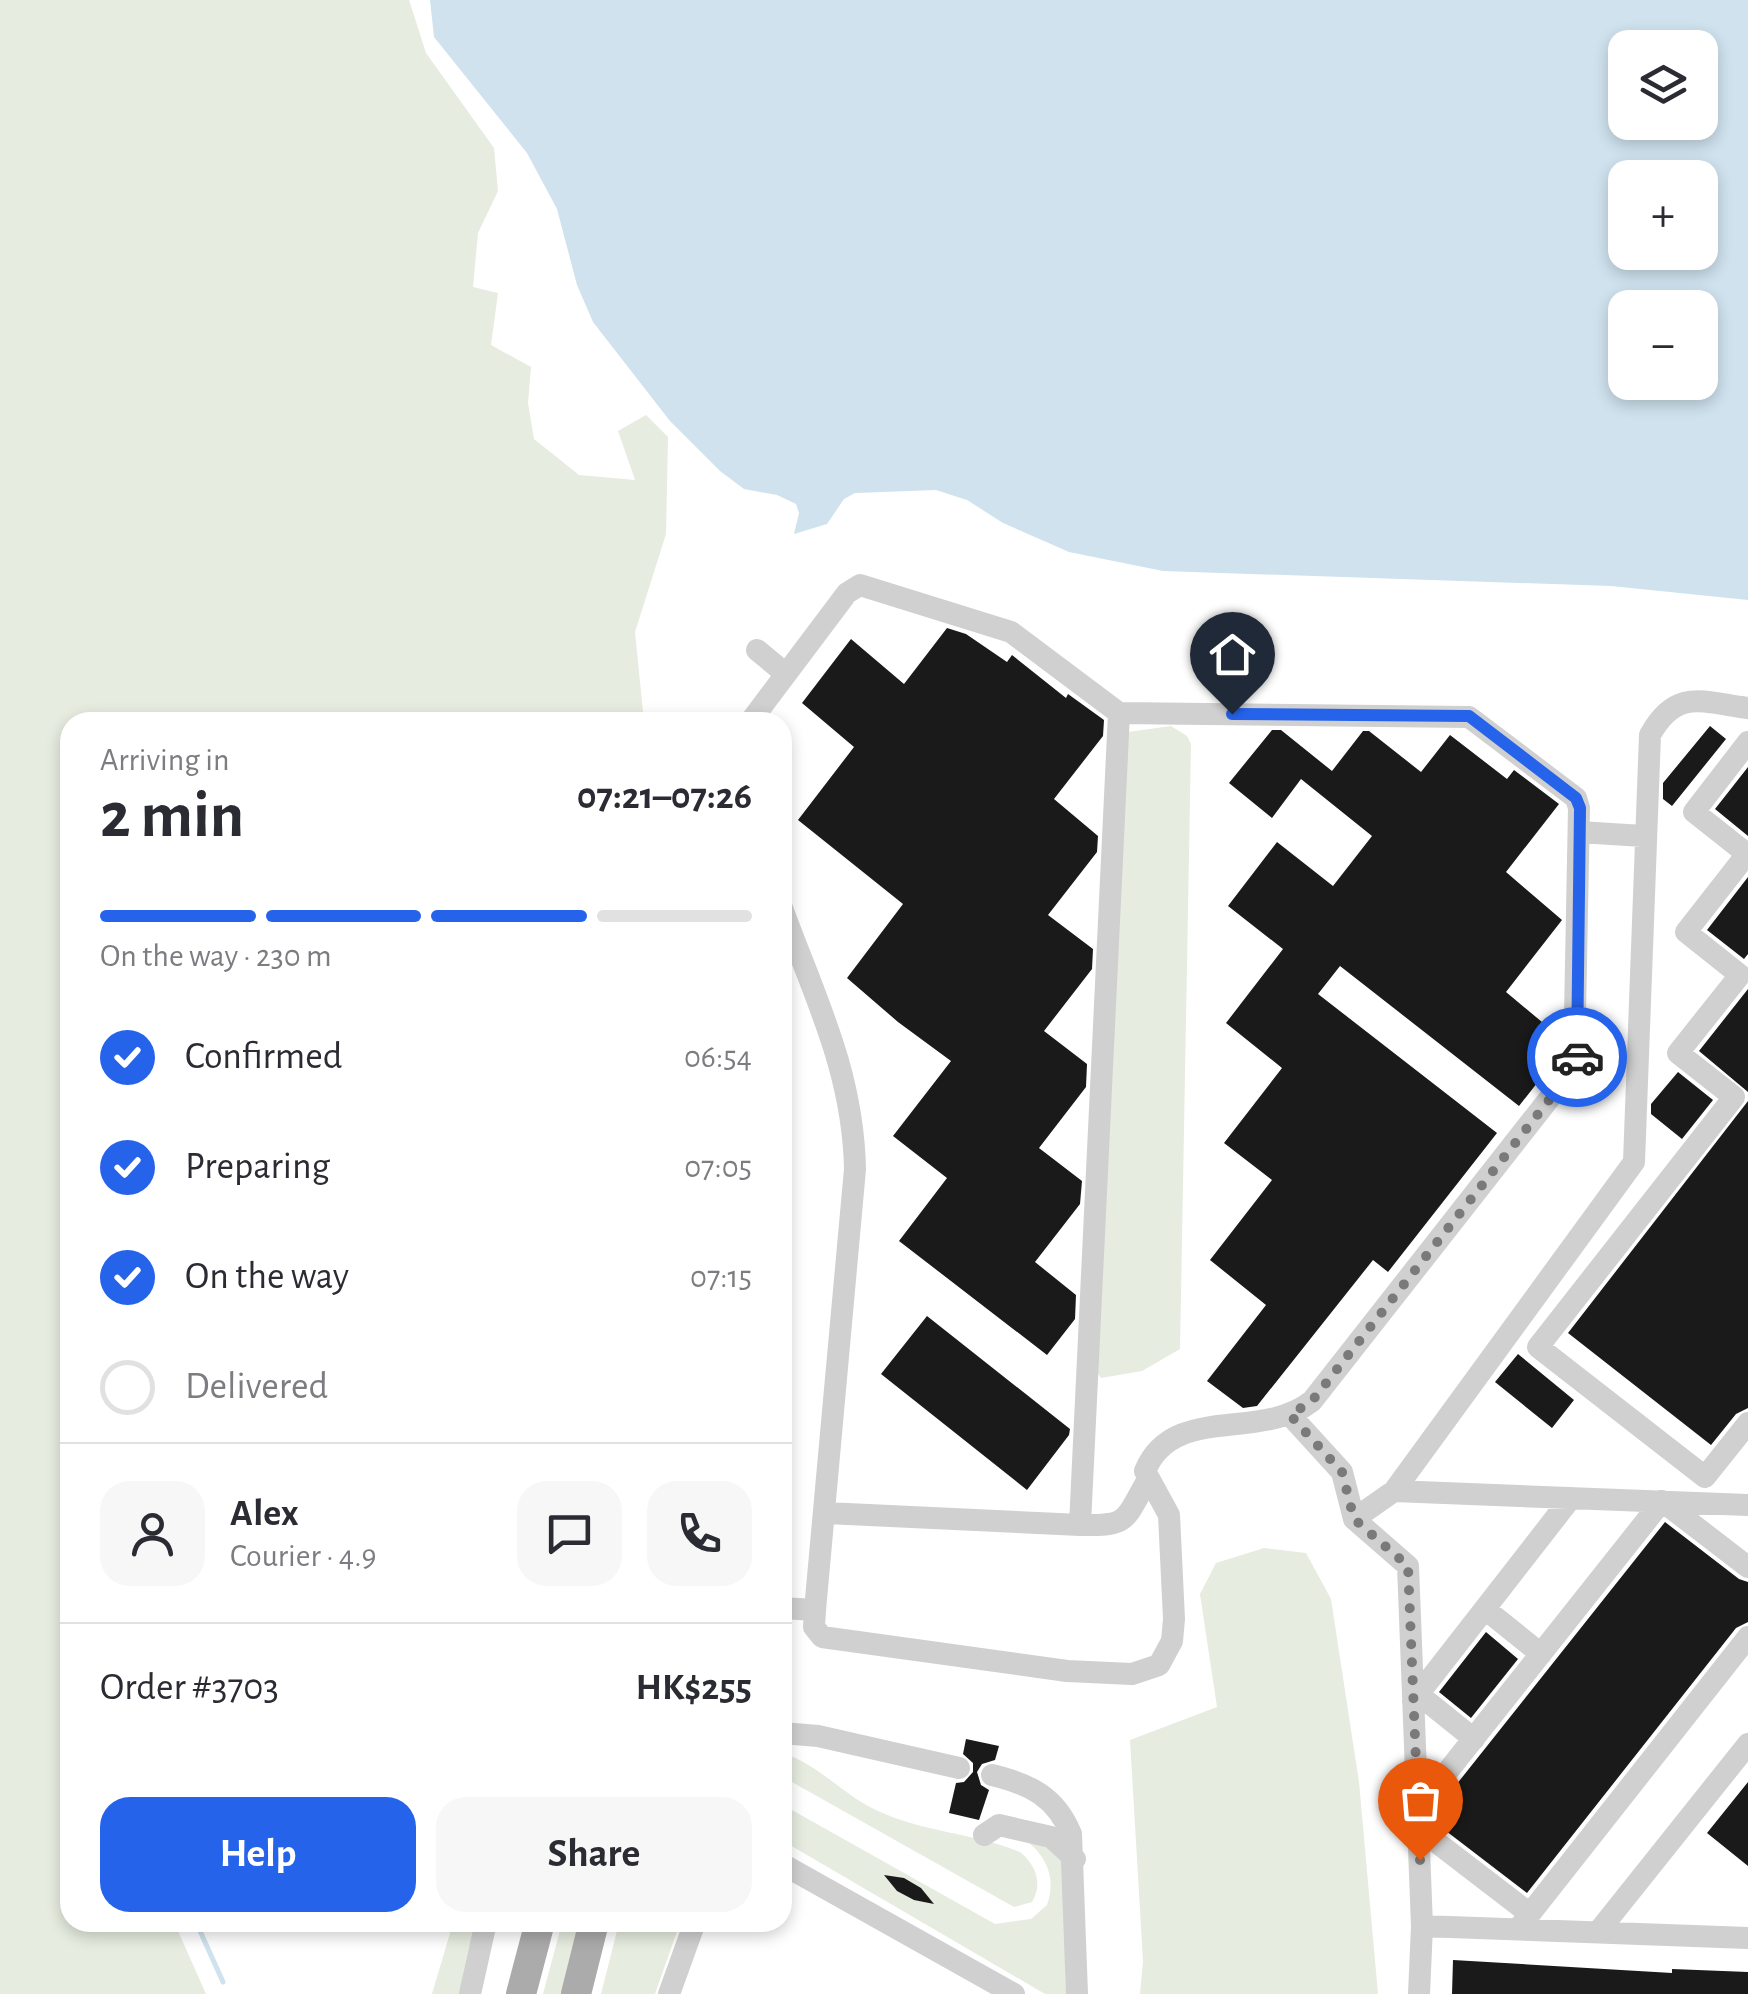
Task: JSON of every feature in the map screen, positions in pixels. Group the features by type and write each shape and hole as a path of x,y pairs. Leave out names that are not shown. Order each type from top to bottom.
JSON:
{"main road":[{"path":"521,1994 537,1932"},
{"path":"576,1994 592,1932"}],"lane":[{"path":"758,712 848,592 860,586 1011,632 1119,713 1469,716 1576,798 1579,832 1574,1067 1312,1401 1290,1415 1178,1434 1162,1443 1149,1462 1147,1480 1123,1520 1114,1526 826,1513"},
{"path":"757,650 786,674"},
{"path":"1354,1519 1394,1491 1634,1162 1643,836 1650,735 1673,704 1689,700 1748,708"},
{"path":"1080,1525 1119,713"},
{"path":"1538,1347 1734,1097 1678,1053 1740,975 1686,932 1747,854 1694,812 1748,742"},
{"path":"1579,832 1643,836"},
{"path":"792,934 842,1064 854,1119 855,1169 814,1627 822,1638 1067,1671 1132,1674 1160,1665 1172,1640 1174,1619 1169,1515 1147,1480"},
{"path":"1514,1327 1704,1477"},
{"path":"1290,1415 1342,1472 1354,1519 1408,1566 1422,1926 1419,1994"},
{"path":"1703,1503 1704,1477 1748,1423"},
{"path":"1394,1491 1748,1505"},
{"path":"1416,1697 1571,1498"},
{"path":"1662,1502 1748,1568"},
{"path":"1418,1819 1474,1738 1662,1502"},
{"path":"1485,1608 1541,1654"},
{"path":"792,1609 815,1610"},
{"path":"1524,1921 1748,1637"},
{"path":"1416,1697 1474,1738"},
{"path":"792,1734 818,1736 960,1768"},
{"path":"1598,1932 1748,1744"},
{"path":"992,1775 1031,1786 1052,1802 1066,1822 1075,1860 1077,1994"},
{"path":"1418,1819 1524,1921"},
{"path":"984,1835 999,1825 1051,1837 1075,1860"},
{"path":"792,1870 1014,1994"},
{"path":"1422,1926 1524,1921 1598,1932 1748,1938"},
{"path":"470,1994 484,1932"},
{"path":"535,1994 551,1932"},
{"path":"669,1994 691,1932"}],"shaded area":[{"path":"0,0 409,0 426,53 494,148 498,191 478,233 473,287 498,293 491,345 531,367 528,403 534,439 579,475 635,480 618,431 646,415 668,437 666,534 635,632 643,712 60,712 60,1932 178,1932 206,1994 0,1994"},
{"path":"1171,726 1187,736 1191,744 1180,1349 1142,1371 1101,1378 1095,1370 1128,732"},
{"path":"1264,1548 1306,1553 1331,1599 1359,1782 1378,1994 1140,1994 1143,1961 1130,1740 1217,1707 1200,1594 1216,1563"},
{"path":"792,1756 893,1817 1020,1852 1036,1875 1037,1888 1032,1902 1014,1907 792,1782"},
{"path":"792,1810 995,1924 1031,1919 1047,1905 1051,1887 1048,1870 1027,1841 1047,1843 1064,1859 1066,1994 1045,1994 792,1846"},
{"path":"450,1932 476,1932 461,1994 432,1994"},
{"path":"560,1932 581,1932 565,1994 543,1994"},
{"path":"617,1932 677,1932 655,1994 601,1994"}],"water":[{"path":"430,0 1748,0 1748,600 1611,586 1163,571 1069,552 1003,523 967,500 936,490 855,493 844,499 827,524 794,534 799,513 796,504 777,495 744,489 720,471 670,421 593,322 577,285 557,209 527,153 434,37"}],"building":[{"path":"947,628 966,634 1007,662 1012,655 1066,698 1068,694 1104,720 1103,736 1054,799 1098,836 1097,852 1048,915 1093,949 1092,969 1044,1031 1087,1064 1086,1087 1039,1148 1082,1181 1080,1204 1035,1262 1076,1295 1075,1319 1047,1355 899,1241 947,1178 893,1136 951,1061 847,978 903,904 798,820 854,747 802,703 851,639 904,684"},
{"path":"1710,726 1726,739 1672,806 1663,799 1663,783"},
{"path":"1272,730 1281,730 1332,771 1363,731 1369,731 1421,772 1450,735 1507,779 1514,770 1559,804 1506,872 1562,920 1506,992 1560,1037 1559,1055 1519,1106 1340,966 1318,994 1497,1133 1388,1272 1373,1260 1257,1406 1243,1408 1207,1381 1266,1305 1210,1260 1272,1180 1224,1143 1282,1068 1226,1023 1283,949 1228,906 1277,842 1333,886 1372,836 1301,779 1272,818 1229,783"},
{"path":"1748,767 1748,836 1715,809"},
{"path":"1748,877 1748,954 1744,959 1707,930"},
{"path":"1748,989 1748,1092 1699,1051"},
{"path":"1678,1072 1713,1100 1682,1139 1651,1114 1651,1104"},
{"path":"1748,1101 1748,1408 1736,1414 1711,1445 1568,1333"},
{"path":"927,1316 1070,1429 1027,1490 881,1374"},
{"path":"1518,1354 1574,1400 1552,1428 1495,1382"},
{"path":"1665,1522 1748,1582 1748,1622 1736,1628 1527,1893 1433,1821 1433,1814"},
{"path":"1486,1632 1518,1659 1471,1718 1439,1692"},
{"path":"966,1739 999,1746 995,1760 982,1764 977,1772 981,1785 989,1790 979,1820 949,1813 956,1783 964,1782 973,1772 973,1763 963,1754"},
{"path":"1748,1782 1748,1866 1707,1833"},
{"path":"884,1875 904,1878 921,1888 934,1904 897,1891"},
{"path":"1453,1960 1672,1973 1672,1969 1748,1972 1748,1994 1452,1994"}],"waterway":[{"path":"200,1932 223,1982"}],"way so far":[{"path":"1420,1860 1408,1566 1354,1519 1342,1472 1290,1415 1312,1401 1568,1076 1577,1057"}],"route":[{"path":"1232,714 1469,716 1576,798 1580,808 1577,1057"}]}
